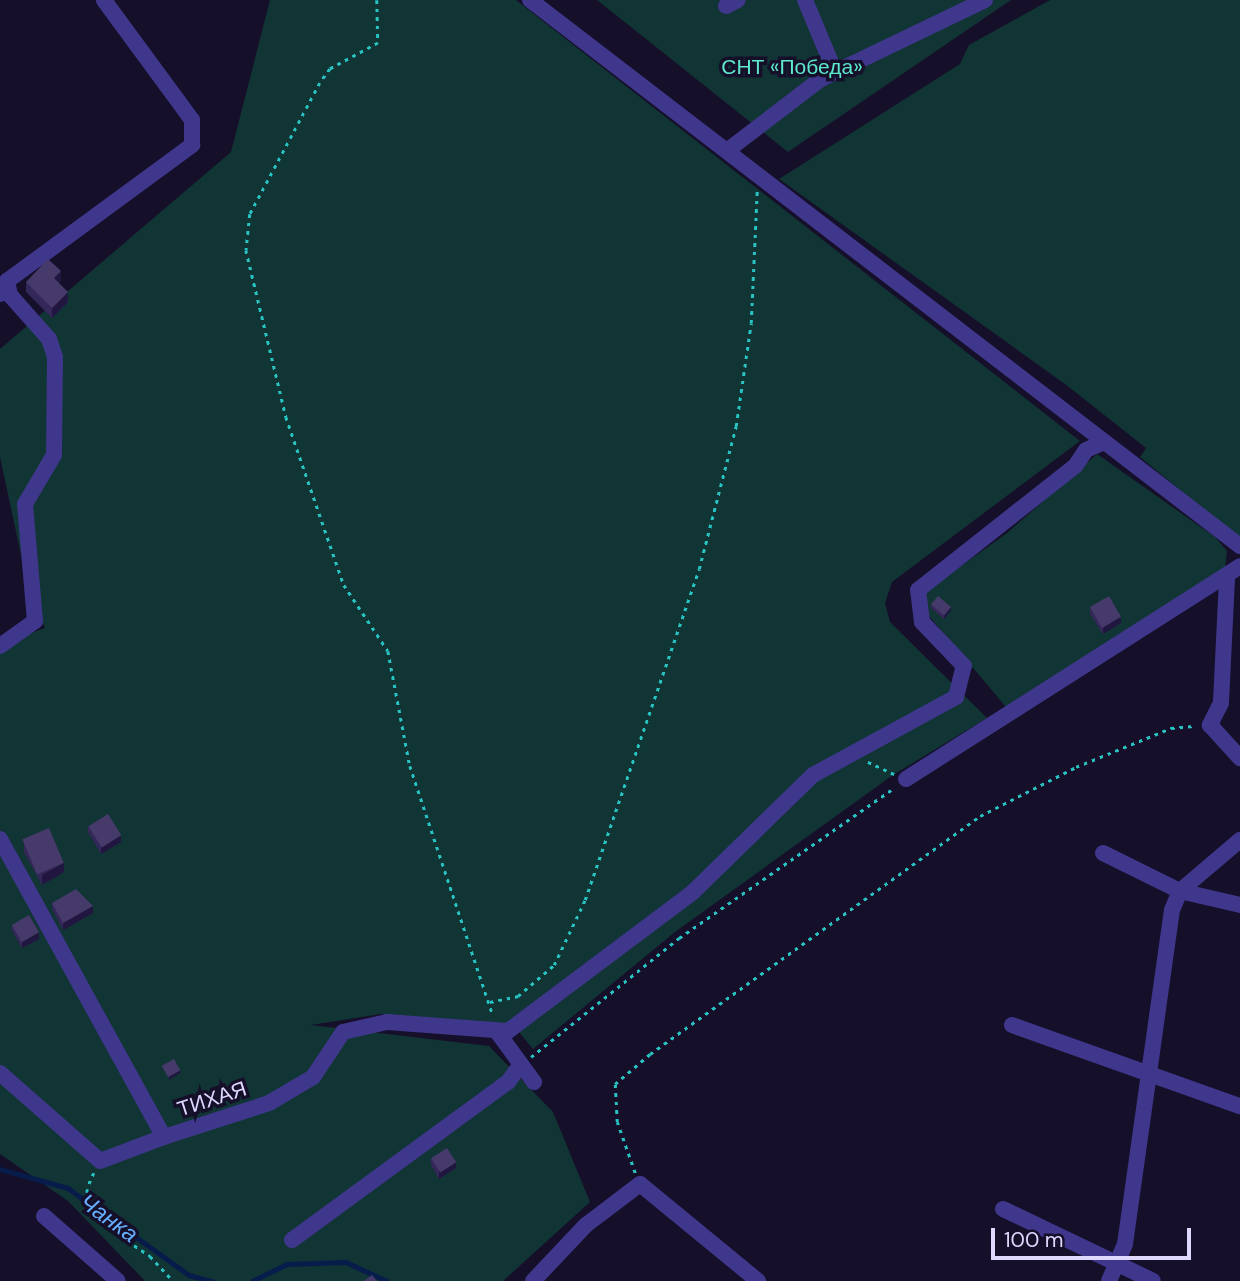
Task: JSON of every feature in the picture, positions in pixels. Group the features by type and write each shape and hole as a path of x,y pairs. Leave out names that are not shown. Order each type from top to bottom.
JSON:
{"street":[{"path":"0,646 35,621 25,504 54,455 55,357 48,339 4,288 192,145 192,120 104,0"},
{"path":"530,0 758,173 1102,443 1240,546"},
{"path":"805,0 835,72"},
{"path":"728,150 835,72 985,0"},
{"path":"534,1082 518,1068 498,1033 693,892 813,775 962,690 964,666 922,622 918,590 1076,465 1086,450 1102,443"},
{"path":"906,779 1227,579 1240,566"},
{"path":"1227,579 1221,703 1210,724 1240,758"},
{"name":"ТИХАЯ","path":"0,839 164,1137 269,1103 313,1077 343,1032 387,1022 498,1033"},
{"path":"1114,1275 1180,891 1240,840"},
{"path":"1103,853 1180,891 1240,905"},
{"path":"1012,1025 1240,1106"},
{"path":"292,1240 508,1082 518,1068"},
{"path":"0,1073 100,1160 164,1137"},
{"path":"533,1281 613,1203 640,1184 758,1281"},
{"path":"1003,1209 1114,1275 1153,1281"},
{"path":"44,1216 118,1281"}],"path":[{"path":"377,0 378,43 330,69 320,83 250,214 246,250 286,417 344,585 388,651 410,766 490,1002 498,1033"},
{"path":"490,1002 518,996 559,954 584,900 699,569 738,413 751,323 758,173"},
{"path":"640,1184 617,1122 615,1084 650,1054 980,816 1171,728 1210,724"},
{"path":"850,754 906,779"},
{"path":"518,1068 679,938 906,779"},
{"path":"88,1189 87,1205 92,1217 150,1256 173,1281"}],"green space":[{"path":"270,0 516,0 1080,441 892,582 885,603 890,622 987,718 893,775 675,932 533,1049 519,1032 381,1014 311,1025 489,1046 553,1112 590,1202 503,1281 145,1281 68,1201 0,1154 0,644 45,628 30,597 0,457 0,349 231,152"},
{"name":"СНТ «Победа»","path":"597,0 1011,0 788,152"},
{"path":"1050,0 1240,0 1240,539 1140,457 1146,448 1065,384 779,179 960,64 969,45"},
{"path":"1097,454 1215,537 1227,551 1225,568 1006,707 924,610 925,592 1007,533"}],"building":[{"path":"48,259 61,271 54,278 68,292 52,308 26,282"},
{"path":"938,596 951,607 944,615 931,604"},
{"path":"1109,596 1121,617 1102,628 1090,607"},
{"path":"108,814 121,835 102,847 88,826"},
{"path":"49,828 64,863 37,874 22,839"},
{"path":"76,889 93,906 63,923 52,903"},
{"path":"29,915 39,932 22,942 12,925"},
{"path":"174,1059 180,1070 168,1077 162,1066"},
{"path":"447,1148 456,1162 440,1173 431,1158"},
{"path":"372,1275 377,1281 364,1281"}],"waterway":[{"name":"Чанка","path":"0,1169 68,1188 189,1275 212,1281"},
{"name":"Чанка","path":"252,1281 287,1264 346,1262 387,1281"}]}
